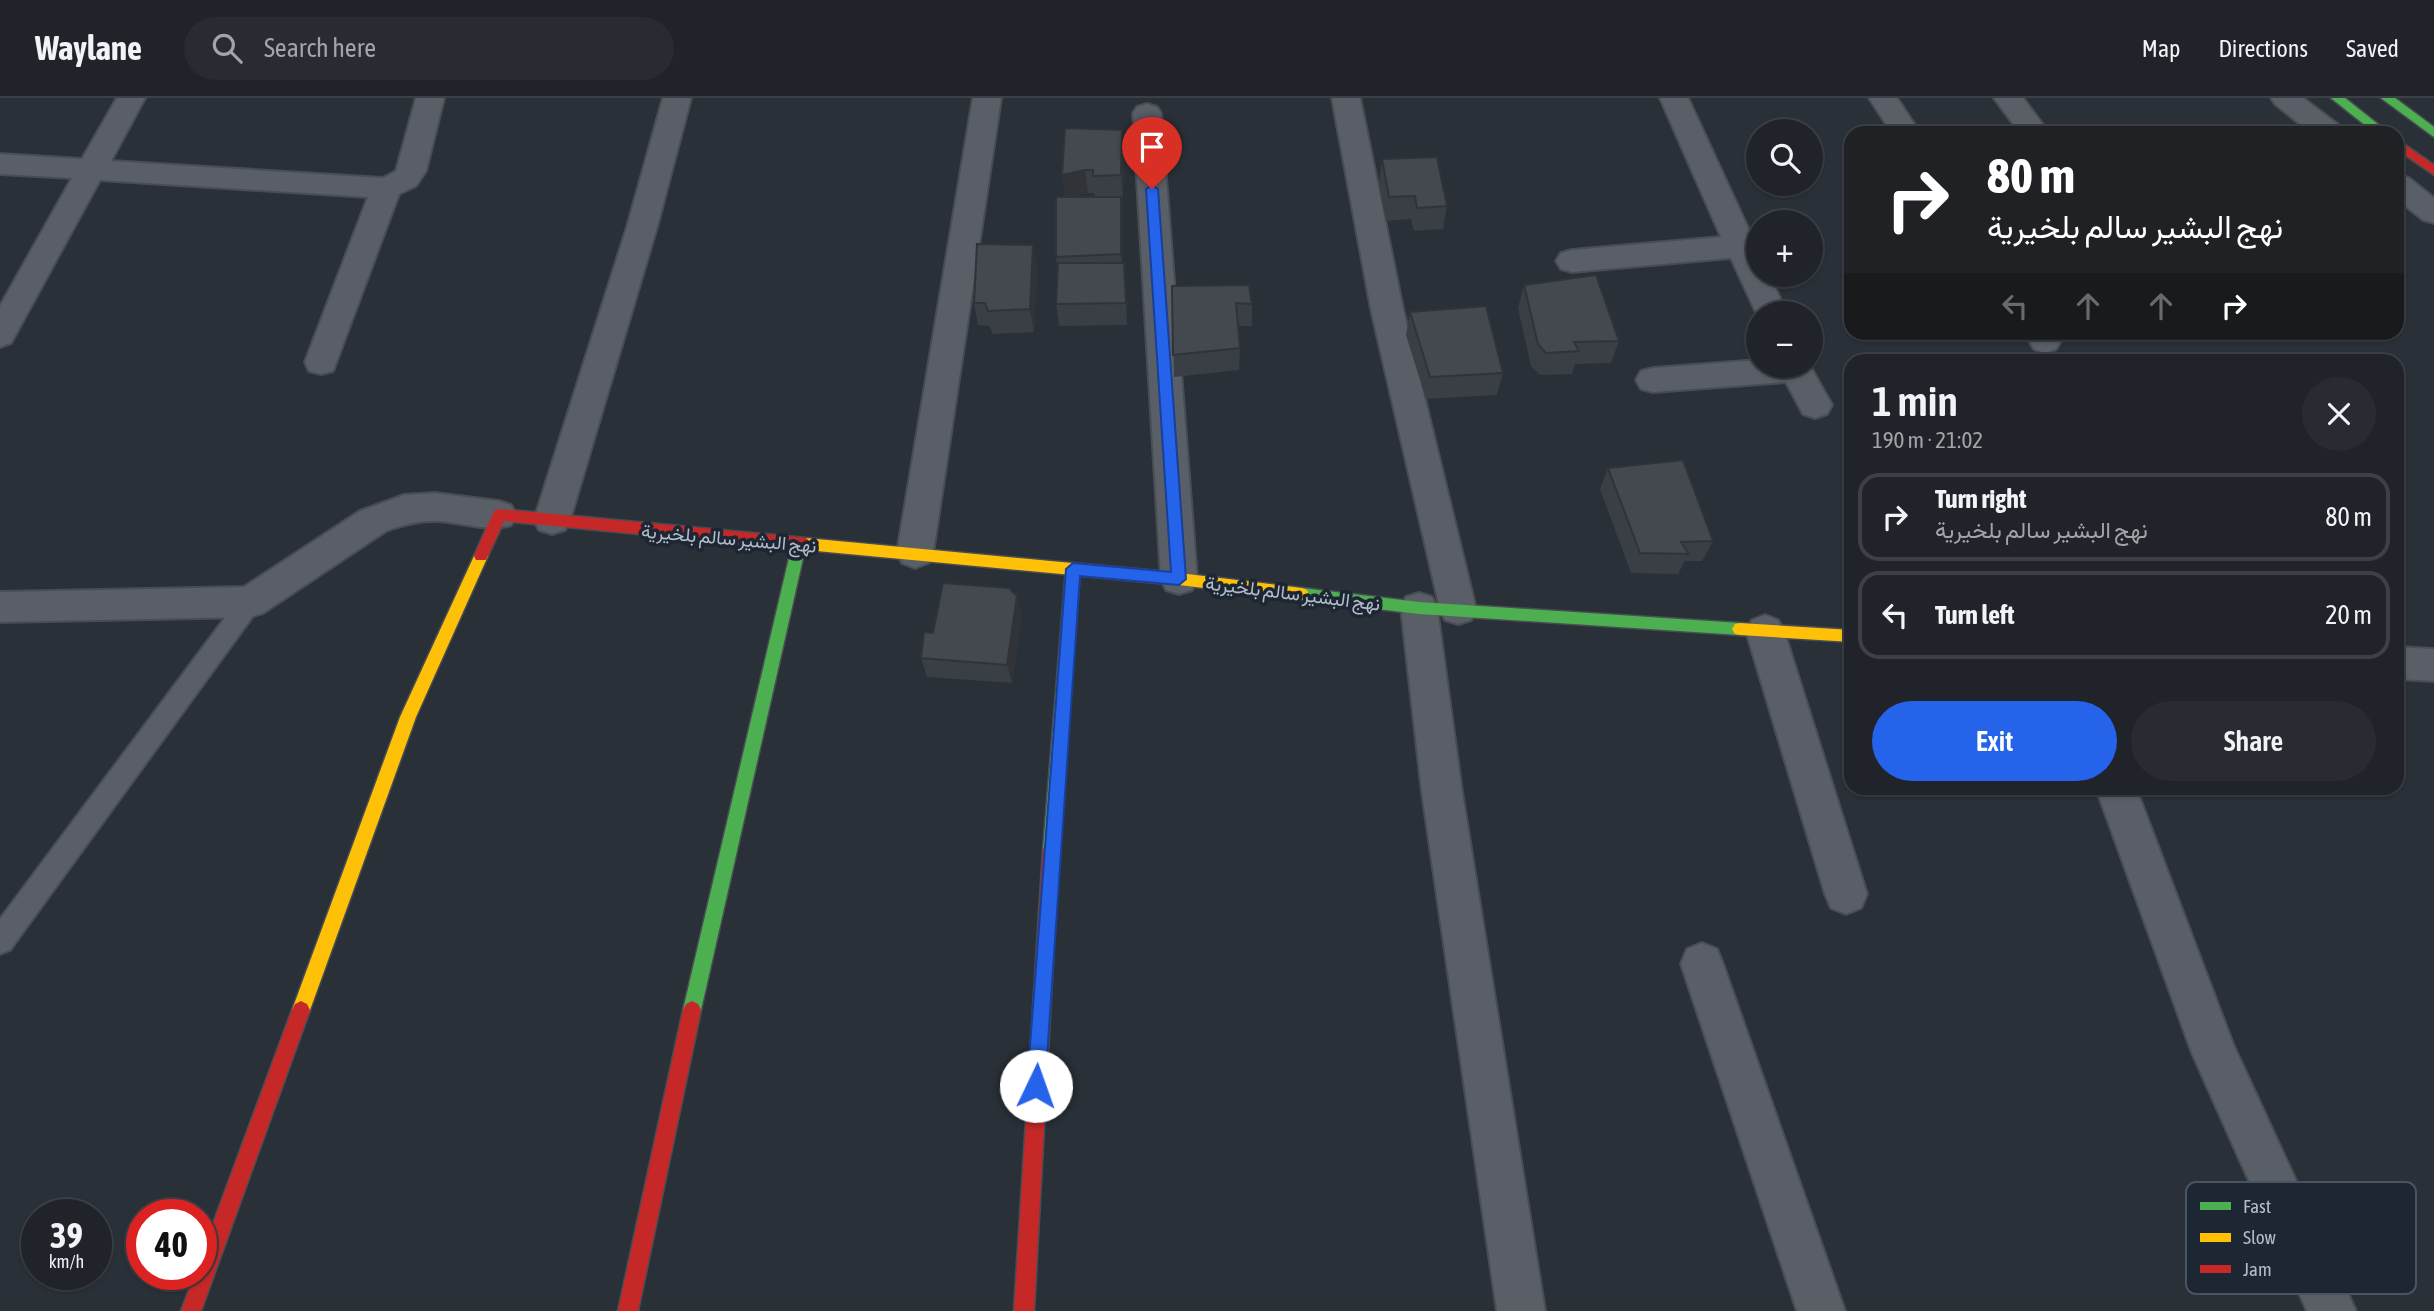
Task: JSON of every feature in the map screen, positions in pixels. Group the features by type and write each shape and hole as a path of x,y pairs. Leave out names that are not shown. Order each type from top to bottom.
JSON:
{"street":[{"path":"0,335 131,98"},
{"path":"0,164 386,188 406,179 411,171 430,98"},
{"path":"191,1311 408,717 526,518 642,227 677,98"},
{"path":"915,554 986,98"},
{"path":"1346,98 1387,309 1438,608 1446,818 1521,1311"},
{"path":"1674,98 1766,301"},
{"path":"1883,98 1901,126"},
{"path":"2008,98 2030,126"},
{"path":"2285,98 2321,126"},
{"path":"2337,98 2374,126"},
{"path":"2387,98 2434,133"},
{"path":"1147,113 1179,579"},
{"path":"2404,149 2434,172"},
{"path":"321,362 386,188"},
{"path":"2404,190 2434,213"},
{"path":"1572,261 1741,246"},
{"path":"1653,380 1746,371"},
{"path":"1801,378 1815,405"},
{"path":"0,607 250,602 373,521 404,509 435,508 526,518"},
{"name":"نهج البشير سالم بلخيرية","path":"526,518 1179,579 1438,608 1844,636"},
{"path":"628,1311 703,956 799,545"},
{"path":"1024,1311 1049,877 1073,569"},
{"path":"1765,631 1846,894"},
{"path":"2404,663 2434,665"},
{"path":"2119,795 2214,1053 2273,1182"},
{"path":"1702,964 1821,1311"},
{"path":"2324,1294 2332,1311"}],"lane":[{"path":"0,941 250,602"}],"building":[{"path":"1065,128 1122,130 1121,175 1093,176 1093,170 1085,170 1062,175"},
{"path":"1437,157 1447,206 1417,208 1415,196 1389,197 1382,159"},
{"path":"1056,197 1121,197 1121,254 1056,257"},
{"path":"977,244 1033,245 1030,309 988,311 985,303 974,303"},
{"path":"1058,263 1124,263 1126,303 1056,304"},
{"path":"1596,275 1619,341 1574,342 1579,351 1546,353 1538,344 1524,285"},
{"path":"1249,285 1252,304 1236,303 1240,348 1173,355 1172,286"},
{"path":"1486,306 1503,373 1430,377 1410,312"},
{"path":"1683,460 1713,541 1681,542 1689,554 1640,553 1608,468"},
{"path":"943,583 1009,588 1017,596 1007,665 921,658 924,632 933,633"}],"traffic: fast":[{"path":"2337,98 2374,126"},
{"path":"2387,98 2434,133"},
{"path":"692,1010 799,545"},
{"path":"1051,850 1073,569"},
{"path":"1302,594 1419,608 1740,629"}],"traffic: slow":[{"path":"806,544 1179,579 1302,594"},
{"path":"301,1010 408,717 481,556"},
{"path":"1740,629 1844,636"}],"traffic: jam":[{"path":"2404,148 2434,171"},
{"path":"481,556 499,515 806,544"},
{"path":"1024,1311 1051,850"},
{"path":"191,1311 301,1010"},
{"path":"628,1311 692,1010"}],"route":[{"path":"1036,1086 1073,569 1179,579 1152,189"}]}
